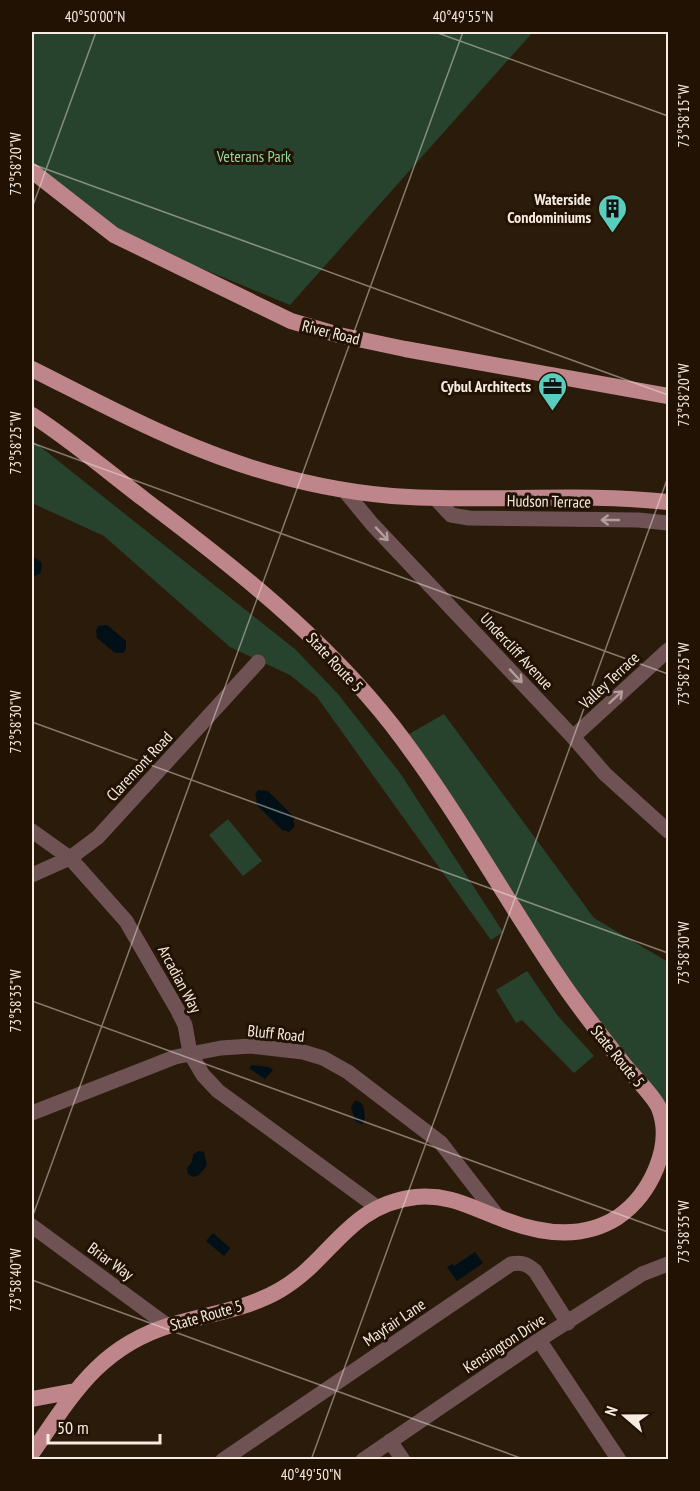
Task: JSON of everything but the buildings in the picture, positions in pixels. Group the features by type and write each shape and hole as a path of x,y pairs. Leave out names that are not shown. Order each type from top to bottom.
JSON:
{"main road":[{"name":"River Road","path":"32,171 114,235 291,321 339,335 405,349 669,396"},
{"path":"32,369 177,440 217,456 258,469 344,490 436,499 630,499 669,502"},
{"name":"State Route 5","path":"32,415 208,548 271,599 344,670 389,721 430,776 557,976 658,1107 662,1128 662,1144 656,1171 646,1188 634,1203 617,1217 597,1227 560,1234 540,1232 499,1218 468,1204 438,1197 418,1197 378,1208 350,1225 300,1276 282,1290 259,1300 168,1326 129,1343 109,1356 92,1371 75,1392 32,1453"},
{"path":"32,1399 75,1392"}],"street":[{"name":"Undercliff Avenue","path":"344,490 372,524 613,782 669,831"},
{"name":"Hudson Terrace","path":"436,499 452,515 469,518 638,520 669,523"},
{"name":"Valley Terrace","path":"573,737 669,650"},
{"name":"Claremont Road","path":"32,875 70,858 98,837 258,662"},
{"name":"Arcadian Way","path":"32,831 70,858 126,921 185,1025 190,1053 203,1075 218,1091 378,1208"},
{"name":"Bluff Road","path":"32,1113 190,1053 221,1048 251,1047 303,1052 323,1058 348,1072 441,1143 499,1218"},
{"name":"Briar Way","path":"32,1226 168,1326"},
{"name":"Mayfair Lane","path":"223,1460 511,1264 529,1265 535,1271 568,1323"},
{"name":"Kensington Drive","path":"363,1460 642,1274 669,1264"},
{"path":"539,1341 619,1460"},
{"path":"390,1441 403,1460"}],"green space":[{"name":"Veterans Park","path":"32,32 533,32 290,305 104,228 32,171"},
{"path":"32,440 296,650 338,694 400,773 503,932 491,940 317,697 290,675 230,647 104,536 32,503"},
{"path":"444,714 594,918 668,962 668,1114 658,1107 402,738"},
{"path":"228,819 262,861 243,876 209,835"},
{"path":"527,971 558,1016 594,1056 574,1073 522,1020 516,1023 496,990"}],"shaded area":[{"path":"32,556 41,562 42,567 40,574 32,577"},
{"path":"107,625 126,641 126,649 123,653 115,653 97,638 98,626"},
{"path":"258,790 268,791 295,818 293,821 295,826 289,832 283,831 255,803"},
{"path":"252,1065 269,1067 273,1070 265,1079 249,1068"},
{"path":"355,1101 361,1103 363,1107 365,1118 362,1124 355,1121 351,1107"},
{"path":"199,1151 204,1152 207,1165 199,1175 193,1177 188,1174 187,1168 192,1162 193,1154"},
{"path":"213,1233 230,1248 224,1256 206,1241"},
{"path":"475,1252 483,1263 457,1281 447,1267 452,1264 454,1266"}],"place":[{"name":"Waterside Condominiums","path":"612,234"},
{"name":"Cybul Architects","path":"552,412"}]}
